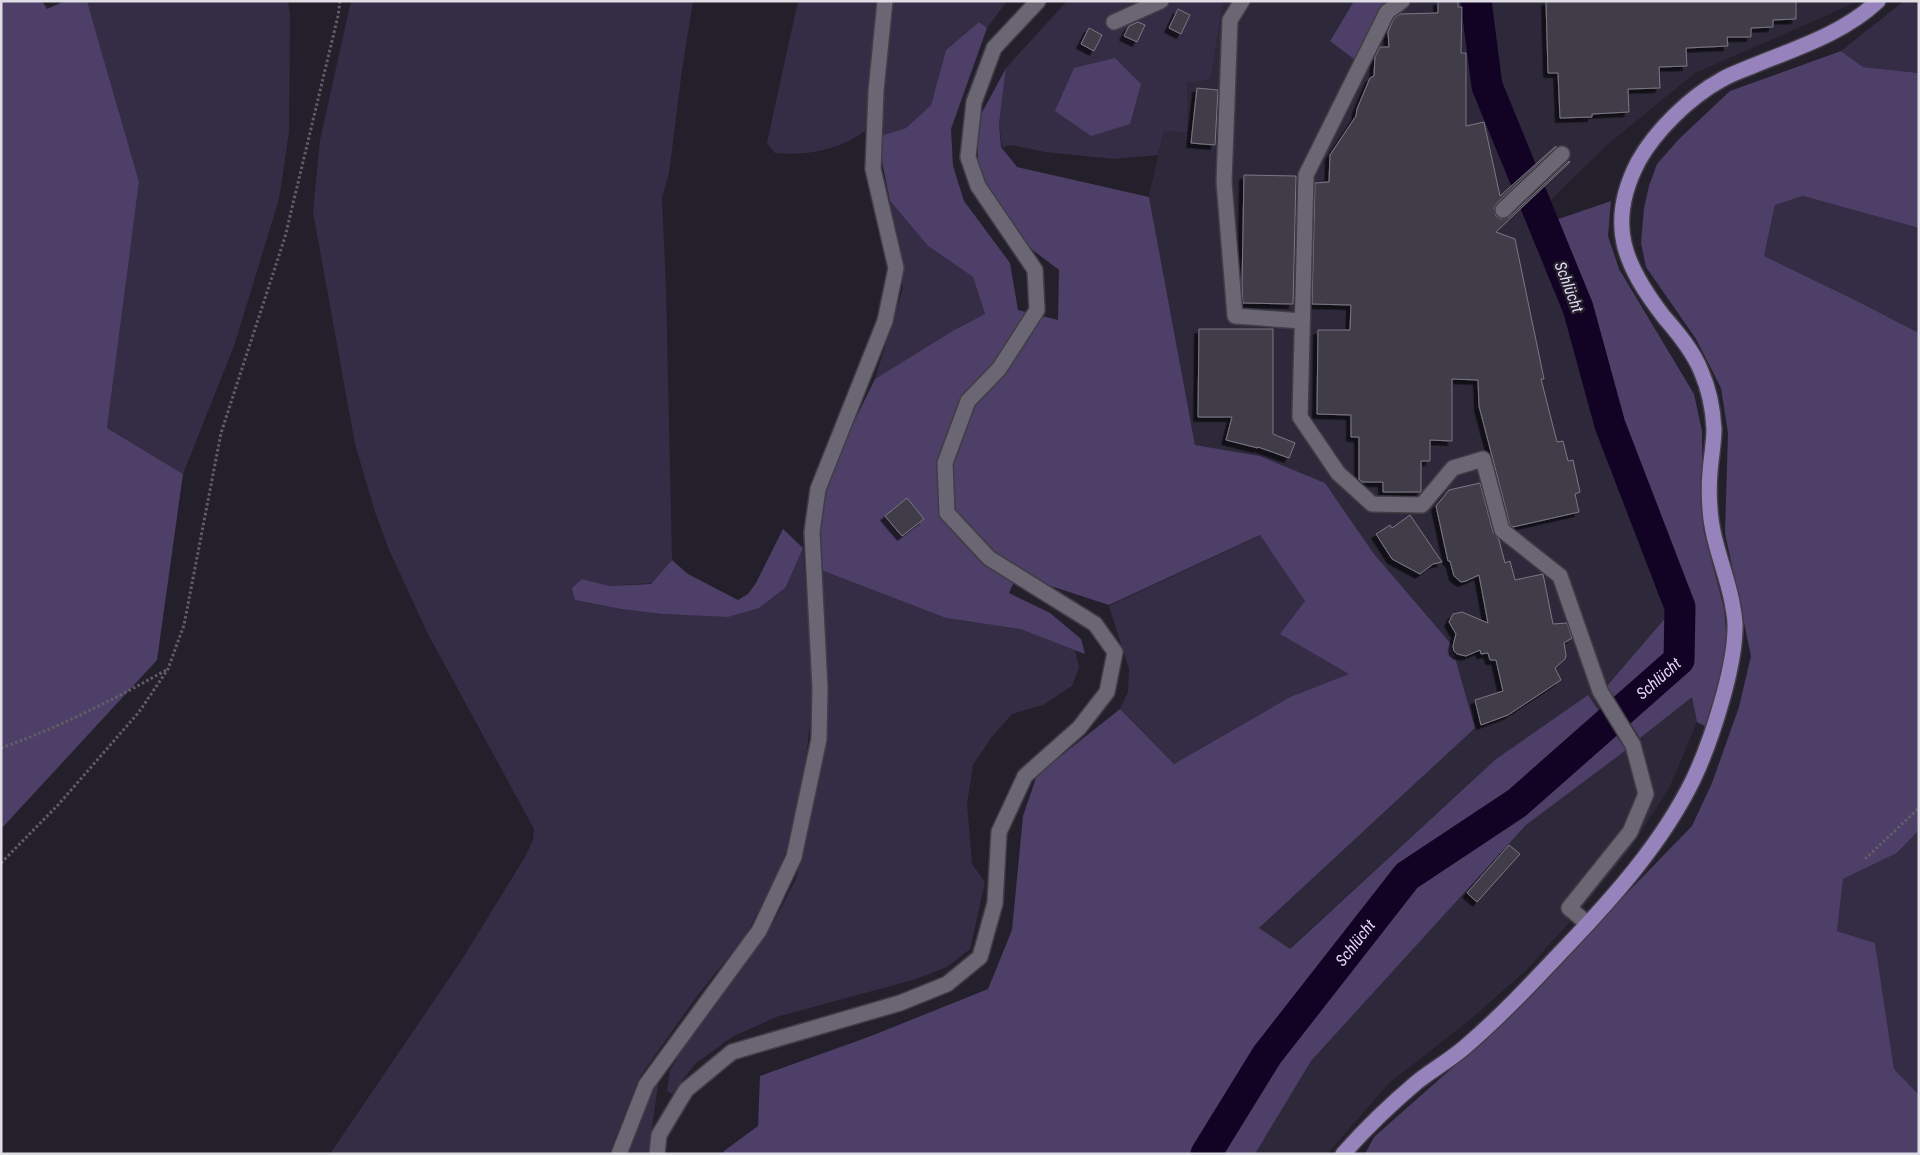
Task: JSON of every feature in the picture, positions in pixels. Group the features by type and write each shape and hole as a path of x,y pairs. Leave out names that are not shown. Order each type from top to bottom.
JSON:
{"main road":[{"path":"1343,1154 1368,1127 1418,1082 1460,1051 1509,1008 1588,924 1636,866 1673,816 1693,778 1710,738 1723,692 1733,650 1735,623 1731,598 1714,540 1710,513 1709,476 1714,432 1712,405 1701,369 1684,341 1652,301 1632,270 1622,238 1620,219 1624,196 1639,160 1665,125 1692,100 1722,79 1826,36 1867,12 1878,1"}],"street":[{"path":"619,1154 646,1085 759,931 794,858 819,739 820,688 812,532 818,489 885,322 896,268 873,169 876,91 885,1"},
{"path":"657,1154 659,1135 686,1090 732,1052 900,1004 947,984 980,957 994,904 999,832 1025,776 1079,728 1107,692 1114,652 1095,624 990,558 947,513 946,463 968,401 999,369 1038,310 1035,270 978,186 968,157 974,102 994,48 1038,1"},
{"path":"1114,22 1161,1"},
{"path":"1242,1 1230,20 1224,182 1235,316 1302,320"},
{"path":"1402,1 1387,12 1306,175 1300,417 1338,473 1372,504 1422,505 1453,468 1483,459 1502,530 1560,576 1600,690 1633,745 1646,794 1630,832 1569,908 1588,924"},
{"path":"1503,210 1562,154"}],"path":[{"path":"1,863 58,805 139,712 168,669 184,625 221,433 285,237 336,26 340,1"},
{"path":"1,748 126,693 168,669"},
{"path":"1865,859 1919,808"}],"shaded area":[{"path":"1,1 42,1 47,9 65,1 87,1 139,182 107,428 183,474 157,660 1,829"},
{"path":"87,1 288,1 290,15 289,132 279,199 234,346 183,474 107,428 139,182"},
{"path":"351,1 693,1 669,173 662,198 672,560 652,583 610,586 582,579 575,600 621,609 662,614 728,617 786,587 803,548 813,684 806,757 793,831 779,871 746,935 697,996 639,1078 609,1154 330,1154 461,961 525,857 533,840 534,829 428,634 390,552 376,515 355,444 313,212 320,140"},
{"path":"798,1 878,1 868,118 865,131 845,143 799,154 775,153 767,143"},
{"path":"888,1 1007,1 987,28 979,22 946,50 931,105 906,128 877,137"},
{"path":"1067,1 1223,1 1210,79 1187,83 1187,132 1164,131 1158,155 1114,159 1045,152 1011,145 1002,147 999,124 1006,68"},
{"path":"1193,1 1354,1 1330,40 1393,1 1859,1 1695,73 1608,144 1532,218 1669,615 1607,686 1692,697 1697,722 1670,786 1632,846 1576,915 1527,969 1471,1019 1389,1083 1327,1154 1255,1154 1311,1061 1526,825 1625,750 1588,695 1496,759 1289,949 1259,928 1475,728 1374,554 1325,483 1260,456 1195,445 1149,197"},
{"path":"1354,1 1393,1 1358,62 1330,41"},
{"path":"1904,1 1919,1 1919,73 1863,67 1841,51"},
{"path":"979,22 987,28 951,129 953,166 964,201 1010,263 1018,310 1058,320 1059,270 1030,248 978,174 978,120 1006,68 999,124 1001,147 1017,167 1149,197 1195,445 1260,456 1325,483 1374,554 1451,644 1475,728 1259,928 1290,949 1496,759 1588,695 1626,750 1526,825 1311,1061 1255,1154 722,1154 758,1126 760,1076 871,1036 988,989 1012,930 1023,816 1037,775 1120,709 1174,764 1290,697 1349,674 1280,634 1305,601 1260,535 1109,605 1017,575 1009,593 1050,613 1081,639 1085,654 1020,629 946,618 821,570 821,489 875,379 954,330 985,314 973,277 928,246 890,201 877,137 906,128 931,105 946,50"},
{"path":"1841,51 1863,67 1919,73 1919,228 1803,196 1775,205 1764,256 1919,333 1919,830 1897,853 1843,879 1837,931 1875,943 1894,1069 1919,1095 1919,1154 1365,1154 1374,1137 1487,1037 1692,826 1712,783 1739,707 1751,656 1725,533 1728,433 1721,388 1696,339 1646,267 1641,243 1644,208 1657,164 1679,139 1730,91"},
{"path":"1115,58 1141,84 1130,124 1091,136 1055,111 1074,68"},
{"path":"1803,196 1919,228 1919,333 1764,256 1775,205"},
{"path":"890,201 928,246 973,277 985,314 954,330 875,379 903,288"},
{"path":"1611,201 1608,236 1619,269 1694,394 1702,431 1703,528 1724,608 1727,642 1722,688 1708,728 1697,722 1692,697 1640,738 1607,686 1668,615 1593,402 1544,224"},
{"path":"783,529 803,548 786,587 759,608 728,617 662,614 621,609 575,600 572,588 582,579 610,586 651,584 672,560 688,574 738,600 748,594 756,583"},
{"path":"1261,535 1350,674 1290,697 1174,764 1120,709 1128,692 1129,669 1109,606"},
{"path":"821,570 946,618 1020,629 1075,650 1079,667 1072,686 1043,705 1012,714 991,738 973,765 967,804 972,864 985,882 970,949 947,967 913,980 776,1017 732,1037 695,1064 672,1094 667,1091 670,1070 692,1034 774,921 796,879 815,794 827,692"},
{"path":"1919,830 1919,1095 1894,1069 1875,943 1837,931 1843,879 1897,853"},
{"path":"659,1078 648,1154 625,1154 648,1095"}],"building":[{"path":"1438,1 1458,1 1458,7 1462,7 1461,53 1466,53 1466,126 1484,122 1500,196 1556,146 1497,203 1494,208 1496,216 1501,219 1509,217 1570,162 1496,232 1515,239 1544,379 1541,379 1557,442 1563,441 1568,461 1573,460 1580,492 1575,494 1579,512 1513,527 1510,525 1479,406 1478,380 1452,379 1452,441 1430,440 1430,461 1421,461 1421,492 1383,492 1383,482 1362,482 1359,479 1359,437 1351,437 1351,415 1317,414 1318,330 1350,330 1351,305 1312,304 1315,183 1329,182 1330,155 1356,116 1370,78 1374,76 1375,57 1380,47 1389,47 1388,32 1394,18 1400,14 1438,13"},
{"path":"1546,1 1796,1 1796,19 1773,20 1773,27 1751,28 1751,37 1727,37 1728,46 1686,48 1687,66 1659,67 1660,88 1628,89 1629,112 1592,114 1592,117 1560,118 1558,73 1548,73"},
{"path":"1178,9 1190,15 1181,34 1169,28"},
{"path":"1138,22 1145,25 1137,42 1124,36 1129,26"},
{"path":"1089,28 1102,35 1094,51 1081,44"},
{"path":"1197,88 1218,90 1215,145 1191,143"},
{"path":"1244,175 1296,176 1293,304 1243,303"},
{"path":"1199,329 1273,329 1273,434 1295,443 1289,458 1258,447 1226,440 1232,417 1198,417"},
{"path":"1480,483 1493,532 1499,540 1505,563 1510,561 1515,580 1543,574 1553,624 1567,623 1572,638 1564,643 1565,659 1555,668 1561,680 1508,715 1481,725 1475,700 1503,691 1496,660 1490,660 1488,653 1481,654 1480,650 1466,656 1457,654 1454,651 1453,646 1456,634 1449,622 1453,614 1462,612 1488,623 1479,575 1461,582 1454,576 1450,561 1448,561 1436,506 1449,490"},
{"path":"907,498 924,519 902,536 885,516"},
{"path":"1410,515 1442,562 1433,564 1420,574 1392,559 1376,534 1390,525 1392,528"},
{"path":"1509,845 1520,854 1477,902 1467,893"}],"waterway":[{"name":"Schlücht","path":"1206,1154 1267,1055 1407,876 1517,803 1679,660 1680,607 1610,425 1578,308 1487,86 1476,1"}]}
